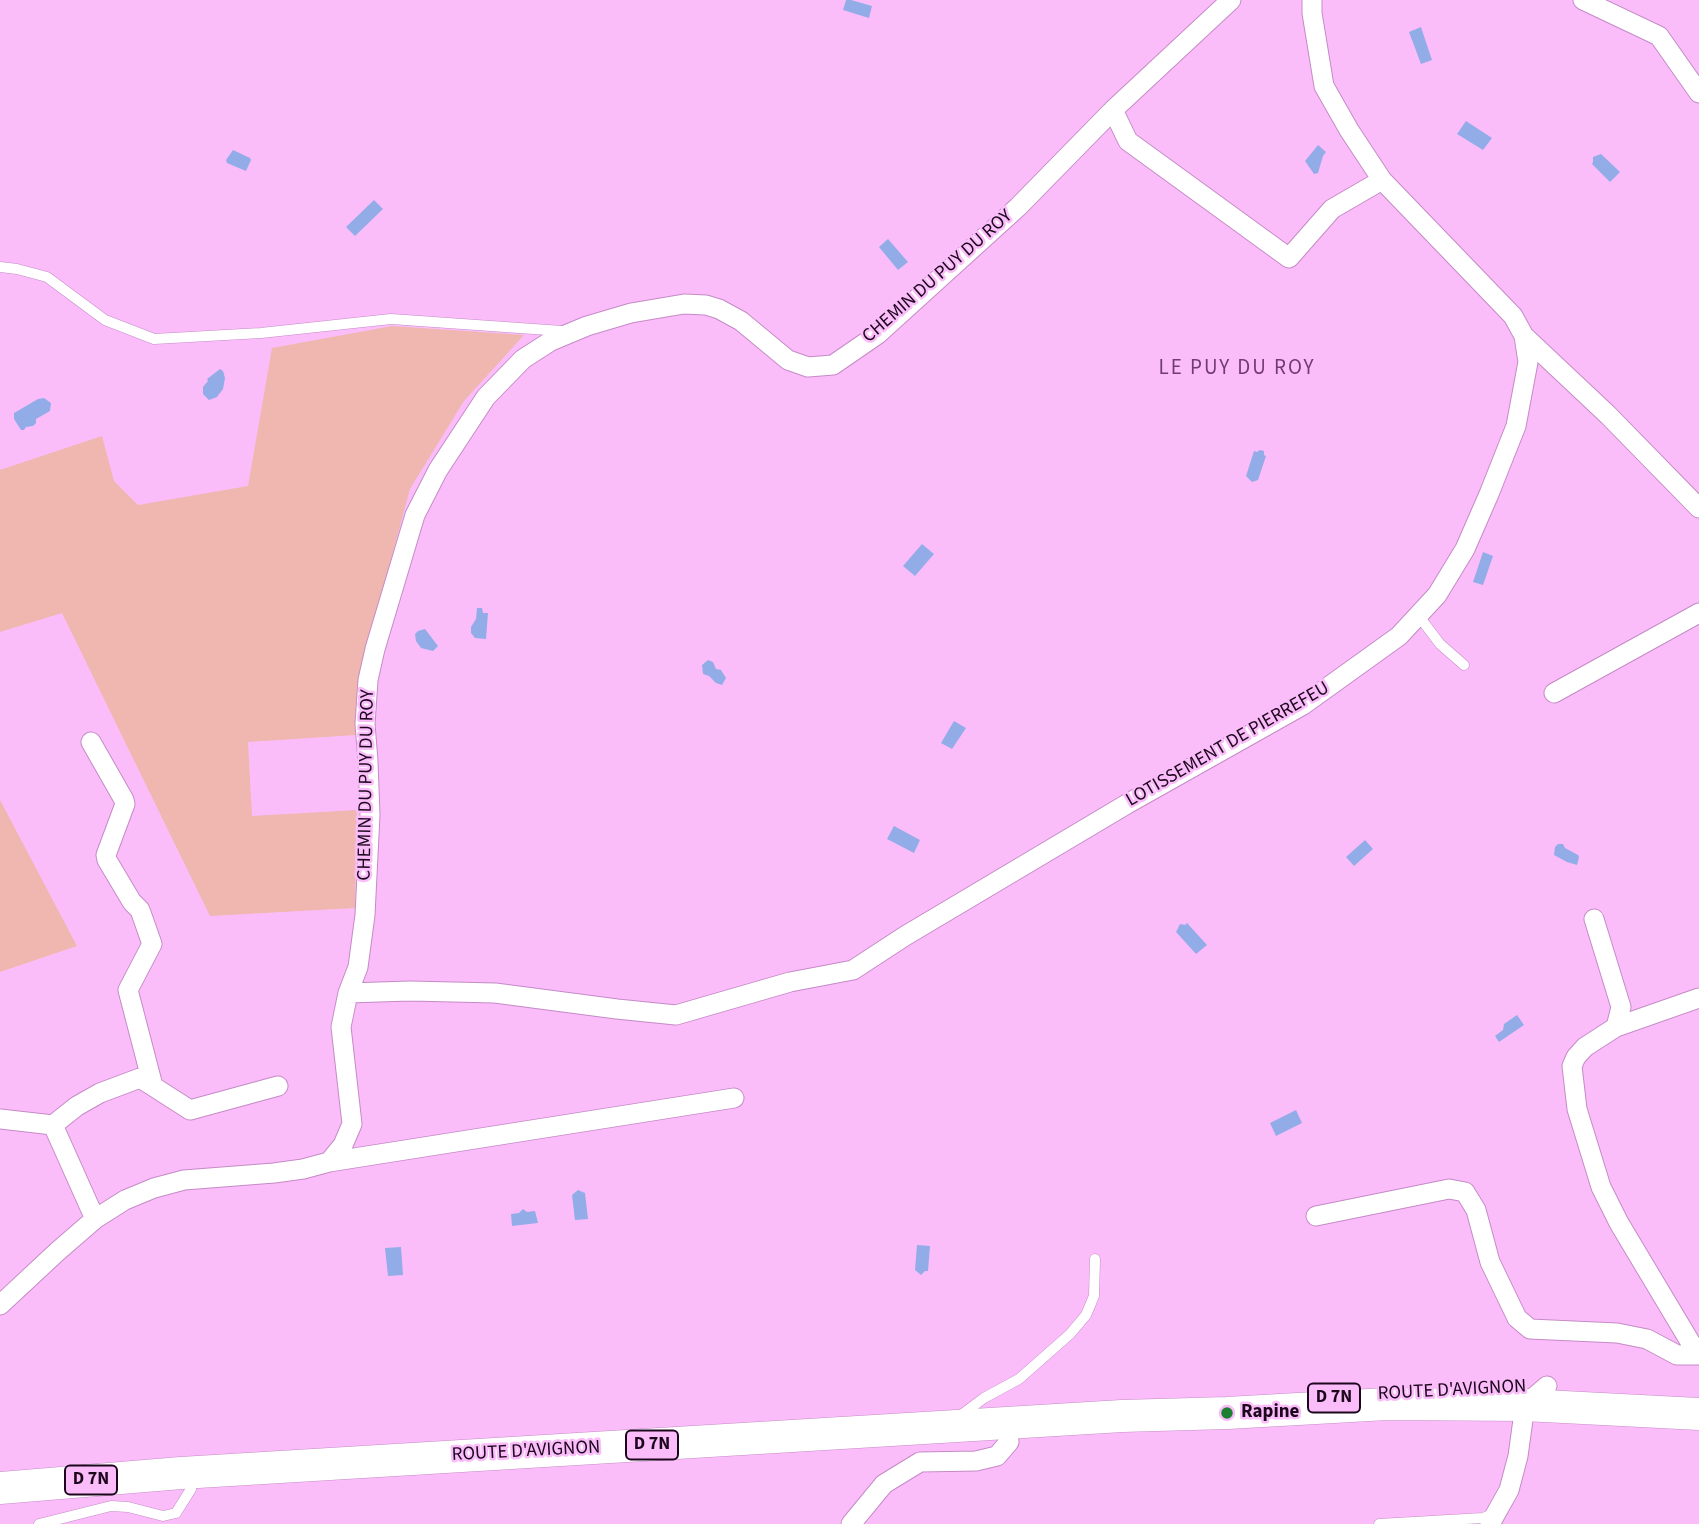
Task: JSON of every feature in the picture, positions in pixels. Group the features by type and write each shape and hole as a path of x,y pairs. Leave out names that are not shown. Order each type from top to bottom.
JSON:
{"main road":[{"name":"ROUTE D'AVIGNON","path":"0,1488 186,1473 1122,1416 1387,1405 1536,1395 1699,1395"},
{"name":"ROUTE D'AVIGNON","path":"1536,1395 1699,1414"},
{"name":"ROUTE D'AVIGNON","path":"0,1475 186,1473"}],"street":[{"name":"CHEMIN DU PUY DU ROY","path":"329,1162 343,1145 352,1124 341,1027 348,993 358,967 365,915 370,815 365,724 368,680 415,514 438,470 486,397 523,359 551,341 587,326 631,313 684,304 706,305 719,309 741,321 788,360 808,367 833,365 878,334 1018,208 1113,110 1231,0"},
{"path":"1312,0 1324,86 1382,180 1513,316 1524,336 1608,415 1699,508"},
{"path":"1583,0 1659,36 1699,93"},
{"path":"1113,110 1128,141 1289,258 1332,208 1382,180"},
{"name":"LOTISSEMENT DE PIERREFEU","path":"348,993 495,993 676,1015 790,982 853,970 1127,804 1303,705 1399,636 1437,595 1465,549 1489,494 1516,426 1528,362 1524,336"},
{"path":"1554,693 1699,612"},
{"path":"91,742 125,804 106,855 107,860 132,902 140,910 152,944 128,990 153,1086"},
{"path":"1594,919 1621,1007 1616,1027"},
{"path":"1698,1355 1605,1198 1577,1109 1572,1066 1584,1047 1616,1027 1699,998"},
{"path":"0,1119 53,1125 78,1105 100,1093 140,1078 190,1110 278,1086"},
{"path":"0,1305 95,1219 125,1200 154,1188 184,1180 303,1169 329,1162 734,1098"},
{"path":"53,1125 95,1219"},
{"path":"1316,1216 1449,1189 1465,1192 1476,1210 1490,1262 1517,1318 1530,1329 1617,1333 1647,1339 1677,1355 1698,1355"},
{"path":"1493,1518 1509,1490 1536,1395"},
{"path":"851,1524 884,1484 920,1462 976,1461 997,1456 1009,1442 1007,1423"}],"lane":[{"path":"0,267 17,268 47,277 105,320 154,339 261,333 391,319 573,332"},
{"path":"1418,615 1440,643 1464,666"},
{"path":"946,1426 984,1398 1019,1379 1070,1334 1086,1315 1094,1296 1095,1259"},
{"path":"39,1524 111,1506 128,1507 163,1516 176,1513 191,1489 186,1473"},
{"path":"1378,1524 1493,1518"}],"shaded area":[{"path":"392,326 524,335 464,401 410,489 359,677 356,735 248,742 252,816 357,810 355,908 210,916 62,613 0,632 0,470 102,436 114,481 138,505 248,486 272,348"},
{"path":"0,800 77,946 0,972"}],"water":[{"path":"846,0 872,6 869,18 843,10"},
{"path":"1421,27 1432,60 1421,64 1409,32"},
{"path":"1466,121 1492,138 1483,150 1457,134"},
{"path":"1318,145 1326,152 1318,173 1314,174 1305,161"},
{"path":"233,150 250,158 246,171 227,163 226,160"},
{"path":"1601,154 1620,172 1610,182 1592,164 1593,157"},
{"path":"374,200 383,209 355,236 346,227"},
{"path":"888,239 908,262 898,270 879,247"},
{"path":"220,369 225,378 223,389 217,397 209,400 203,394 203,387 207,379"},
{"path":"44,398 51,403 50,411 36,419 33,426 21,430 14,419 14,413"},
{"path":"1254,451 1264,451 1266,456 1258,480 1252,482 1246,476"},
{"path":"922,544 934,554 915,576 903,566"},
{"path":"1483,552 1493,556 1483,585 1473,582"},
{"path":"477,608 488,613 486,639 475,638 471,633"},
{"path":"425,629 438,646 433,651 421,648 416,641 415,634"},
{"path":"708,660 713,662 716,669 721,670 726,678 722,685 703,674 702,665"},
{"path":"954,721 966,728 952,749 941,743"},
{"path":"894,826 920,840 914,853 887,839"},
{"path":"1365,840 1373,849 1354,866 1346,857"},
{"path":"1558,844 1563,844 1578,855 1577,865 1554,855"},
{"path":"1187,923 1207,945 1196,954 1176,932 1180,924"},
{"path":"1517,1015 1524,1025 1499,1042 1495,1036 1503,1030 1504,1024"},
{"path":"1296,1110 1302,1123 1276,1136 1270,1123"},
{"path":"578,1190 585,1193 588,1219 575,1220 572,1195"},
{"path":"523,1209 527,1212 535,1211 538,1223 512,1226 511,1214 519,1213"},
{"path":"917,1245 930,1246 928,1271 921,1275 915,1270"},
{"path":"401,1247 403,1275 388,1276 385,1248"}],"place":[{"name":"Rapine","path":"1227,1413"}],"district":[{"name":"LE PUY DU ROY","path":"1237,369"}]}
